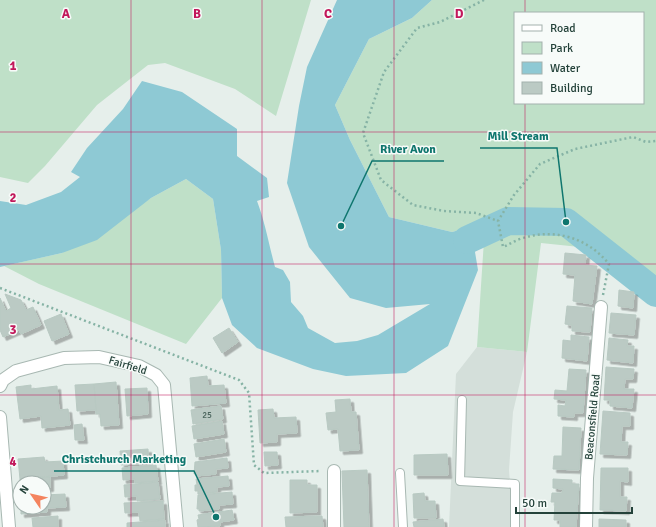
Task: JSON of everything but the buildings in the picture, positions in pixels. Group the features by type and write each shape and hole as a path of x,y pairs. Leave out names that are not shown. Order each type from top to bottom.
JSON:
{"street":[{"name":"Beaconsfield Road","path":"586,527 587,478 601,307"},
{"name":"Fairfield","path":"0,386 3,380 16,371 64,358 99,357 139,366 156,375 164,386 177,527"},
{"path":"0,417 9,527"},
{"path":"334,471 334,527"}],"lane":[{"path":"462,400 460,481 515,484 515,527"},
{"path":"400,473 402,527"}],"path":[{"path":"484,0 440,22 417,28 384,72 363,133 381,180 413,205 444,211 476,213 498,221"},
{"path":"601,307 609,264 601,254 588,245 568,237 542,235 523,238 503,247 498,221 514,195 540,164 574,149 633,137 646,142 656,141"},
{"path":"0,288 239,380 249,393 254,465 264,474 334,471"}],"shaded area":[{"path":"477,347 527,352 513,412 509,470 513,527 449,527 456,374"}],"green space":[{"path":"0,0 311,0 276,116 235,89 165,63 148,65 97,105 45,166 28,183 0,177"},
{"path":"432,0 656,0 656,293 599,249 541,243 527,352 477,347 484,240 511,225 485,223 452,232 389,217 350,140 335,105 369,39 412,18"},
{"path":"186,179 213,199 221,250 222,298 186,344 39,284 4,266 62,253 151,198"}],"water":[{"path":"337,0 432,0 412,18 369,39 335,105 350,140 389,217 452,232 485,223 512,225 474,246 478,270 448,346 406,373 346,376 313,369 257,348 232,325 222,298 221,250 213,199 186,179 151,198 97,240 62,253 0,267 0,201 26,205 61,192 80,177 71,172 87,148 123,109 142,81 182,92 237,129 237,156 267,178 269,197 257,201 265,225 275,267 283,270 290,282 291,302 303,316 308,328 335,343 357,341 378,335 430,304 386,308 350,298 309,247 287,183 299,106 307,67"}],"waterway":[{"path":"467,240 508,221 566,222 656,293"}],"place":[{"name":"Mill Stream","path":"566,222"},
{"name":"River Avon","path":"341,226"},
{"name":"Christchurch Marketing","path":"216,517"}]}
